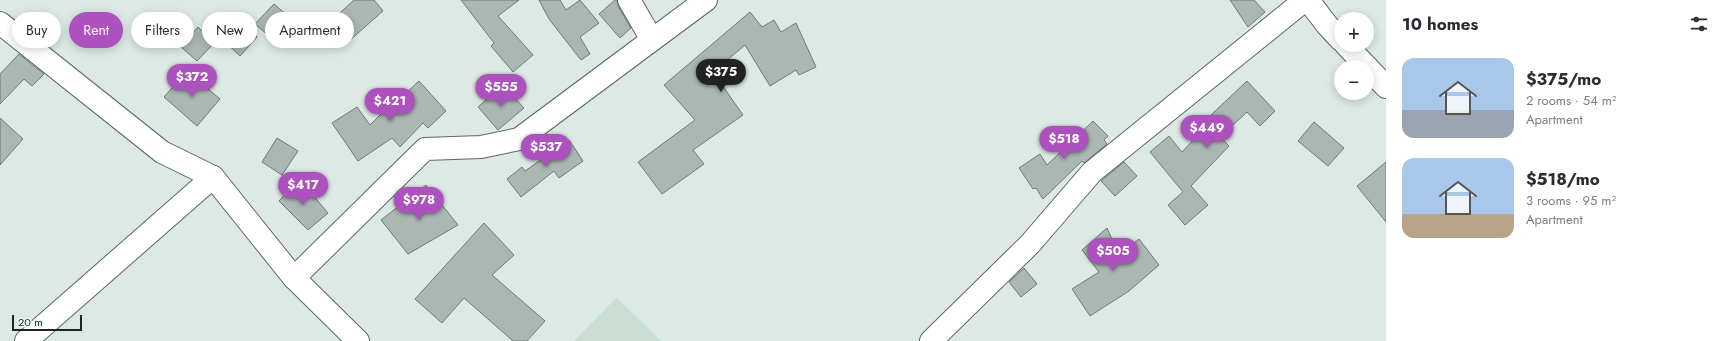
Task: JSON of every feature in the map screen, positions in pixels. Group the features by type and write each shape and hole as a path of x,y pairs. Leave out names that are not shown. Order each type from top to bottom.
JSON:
{"street":[{"path":"629,0 652,40"},
{"path":"294,278 425,149 481,147 519,139 706,0"},
{"path":"931,341 1030,244 1092,172 1307,0 1334,32"},
{"path":"0,23 162,152 213,177 294,278 358,341"},
{"path":"1353,52 1360,60"},
{"path":"1374,75 1386,88"},
{"path":"26,341 213,177"}],"shaded area":[{"path":"617,298 661,341 574,341"}],"building":[{"path":"354,0 374,0 383,11 354,37 354,12 341,12"},
{"path":"461,0 519,0 498,16 533,55 513,72 491,46 494,43"},
{"path":"539,0 560,0 566,10 580,0 599,23 580,37 590,54 581,60 549,19"},
{"path":"615,0 617,0 618,6 631,28 620,38 599,14"},
{"path":"1230,0 1254,0 1265,12 1248,27"},
{"path":"274,4 283,12 266,12"},
{"path":"750,12 762,27 774,20 781,32 796,23 816,67 799,75 796,70 770,86 745,45 713,72 743,115 693,150 704,164 662,194 638,162 695,120 664,85"},
{"path":"265,13 265,33 257,26 257,22"},
{"path":"198,27 202,31 202,48 209,48 197,61 182,48 194,48 194,32"},
{"path":"232,48 247,48 240,56"},
{"path":"19,54 44,74 32,86 24,79 0,104 0,74"},
{"path":"187,71 220,99 197,126 164,97"},
{"path":"419,81 446,111 428,128 423,123 400,147 392,138 358,161 332,123 357,107 370,125 392,103 393,105"},
{"path":"1247,81 1275,111 1260,126 1247,112 1220,137 1229,146 1191,186 1208,205 1185,225 1168,205 1183,192 1150,152 1169,136 1182,152 1214,118 1211,115"},
{"path":"503,85 524,108 498,130 478,107"},
{"path":"0,118 23,139 0,165"},
{"path":"1093,121 1108,136 1104,140 1107,144 1084,163 1082,161 1043,199 1036,188 1033,189 1019,168 1040,154 1047,165"},
{"path":"1314,122 1344,148 1328,166 1298,141"},
{"path":"277,138 298,151 282,175 262,162"},
{"path":"569,140 583,161 559,178 554,171 521,197 507,179 522,167 525,171"},
{"path":"1124,162 1137,176 1115,196 1101,181"},
{"path":"1386,162 1386,222 1357,186"},
{"path":"297,181 328,213 308,230 279,201"},
{"path":"426,185 458,225 408,254 381,220"},
{"path":"484,223 514,255 492,275 545,321 527,341 513,341 464,298 442,323 415,299"},
{"path":"1107,228 1119,255 1139,239 1159,265 1129,291 1090,316 1072,289 1099,272 1082,250"},
{"path":"1024,268 1037,284 1021,297 1009,282"}]}
